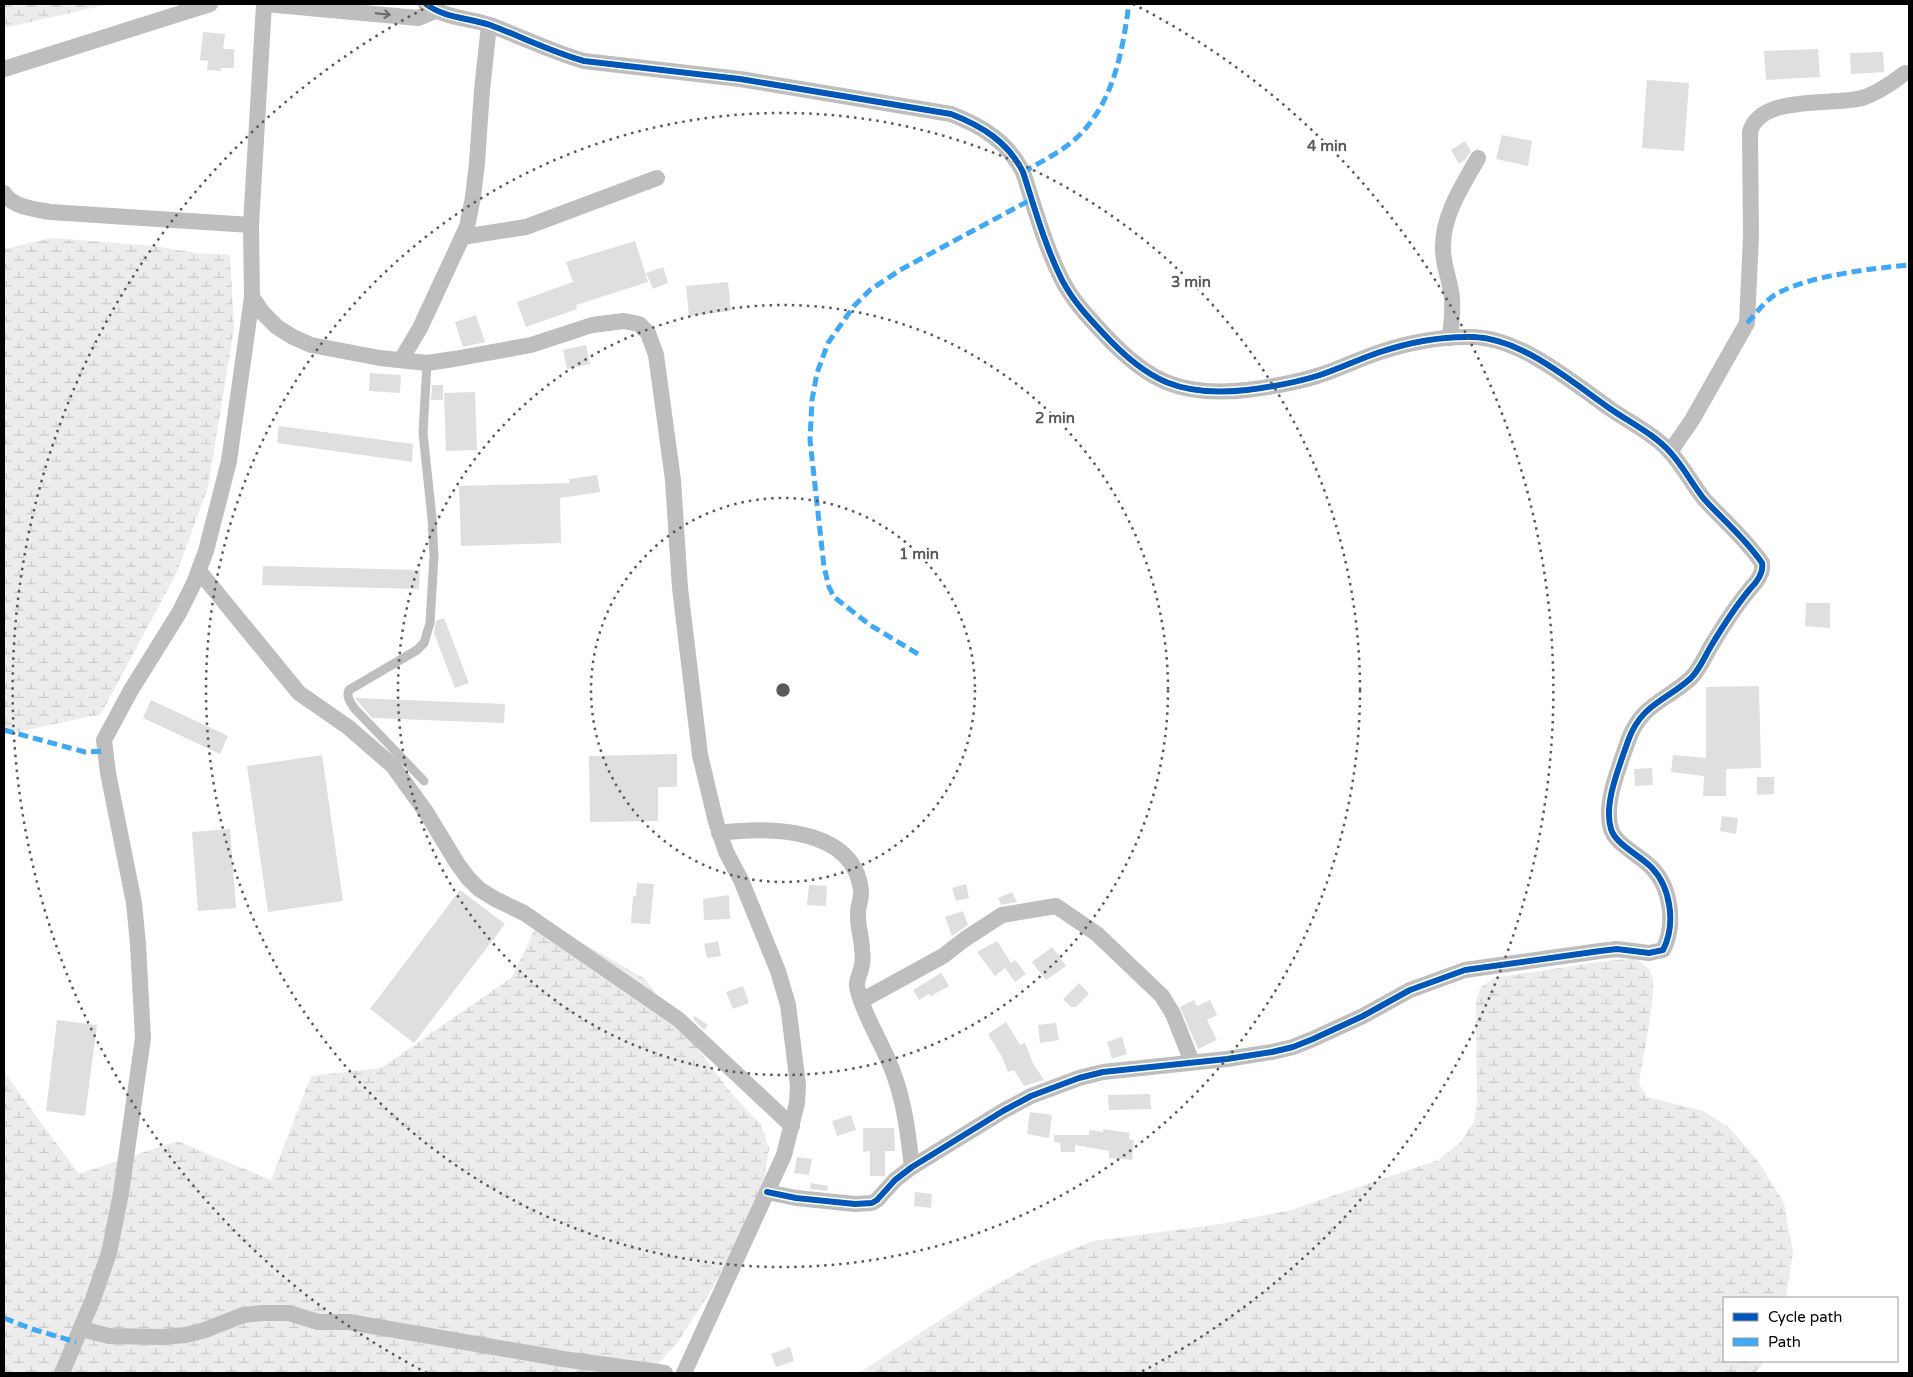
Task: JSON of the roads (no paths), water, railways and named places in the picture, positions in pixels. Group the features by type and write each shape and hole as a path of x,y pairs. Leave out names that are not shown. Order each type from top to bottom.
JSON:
{"street":[{"path":"4,68 210,4"},
{"path":"64,1369 110,1253 143,1038 140,962 134,903 108,773 104,740 131,690 179,613 199,571 218,508 229,461 252,297 250,225 264,4 418,18 430,8 489,25 584,61 740,79 951,114 969,121 1004,144 1016,158 1023,172 1054,262 1075,302 1123,354 1158,378 1177,387 1207,393 1235,391 1292,384 1347,366 1379,352 1414,342 1476,337 1501,342 1525,352 1571,380 1648,434 1670,452 1702,496 1760,560 1762,571 1755,584 1727,619 1691,678 1646,710 1637,721 1629,738 1613,786 1609,823 1612,834 1652,868 1659,878 1669,902 1671,919 1667,943 1663,950 1650,953 1617,949 1465,970 1410,990 1363,1016 1293,1047 1247,1056 1103,1072 1045,1090 1009,1108 912,1167 895,1180 877,1200 868,1204 796,1198 767,1192"},
{"path":"401,360 420,328 466,227 473,196 489,25"},
{"path":"1670,452 1692,420 1747,323 1751,236 1750,132 1752,123 1772,109 1861,98 1889,86 1905,73"},
{"path":"1450,338 1452,299 1444,262 1445,225 1454,201 1478,158"},
{"path":"462,237 526,227 657,178"},
{"path":"5,196 27,208 50,212 250,225"},
{"path":"252,297 263,313 277,326 293,337 311,345 427,363 531,345 609,321 639,324 648,333 656,356 672,480 680,588 700,755 719,833 726,852 741,880 778,971 788,1005 798,1085 797,1103 784,1156 684,1373"},
{"path":"199,571 294,688 348,727 393,766 426,812 457,863 473,883 495,899 524,912 678,1019 792,1126"},
{"path":"719,833 753,830 817,838 828,842 849,860 861,890 858,914 862,955 861,969 856,981 872,1028 892,1068 905,1116 912,1167"},
{"path":"861,1000 943,956 1002,915 1056,906 1097,934 1162,996 1173,1014 1192,1062"},
{"path":"81,1329 109,1336 162,1337 186,1335 205,1330 243,1315 289,1313 318,1322 349,1322 665,1373"}],"lane":[{"path":"424,781 354,708 348,694 349,690 417,650 424,643 430,623 434,556 433,531 422,433 427,363"}]}
